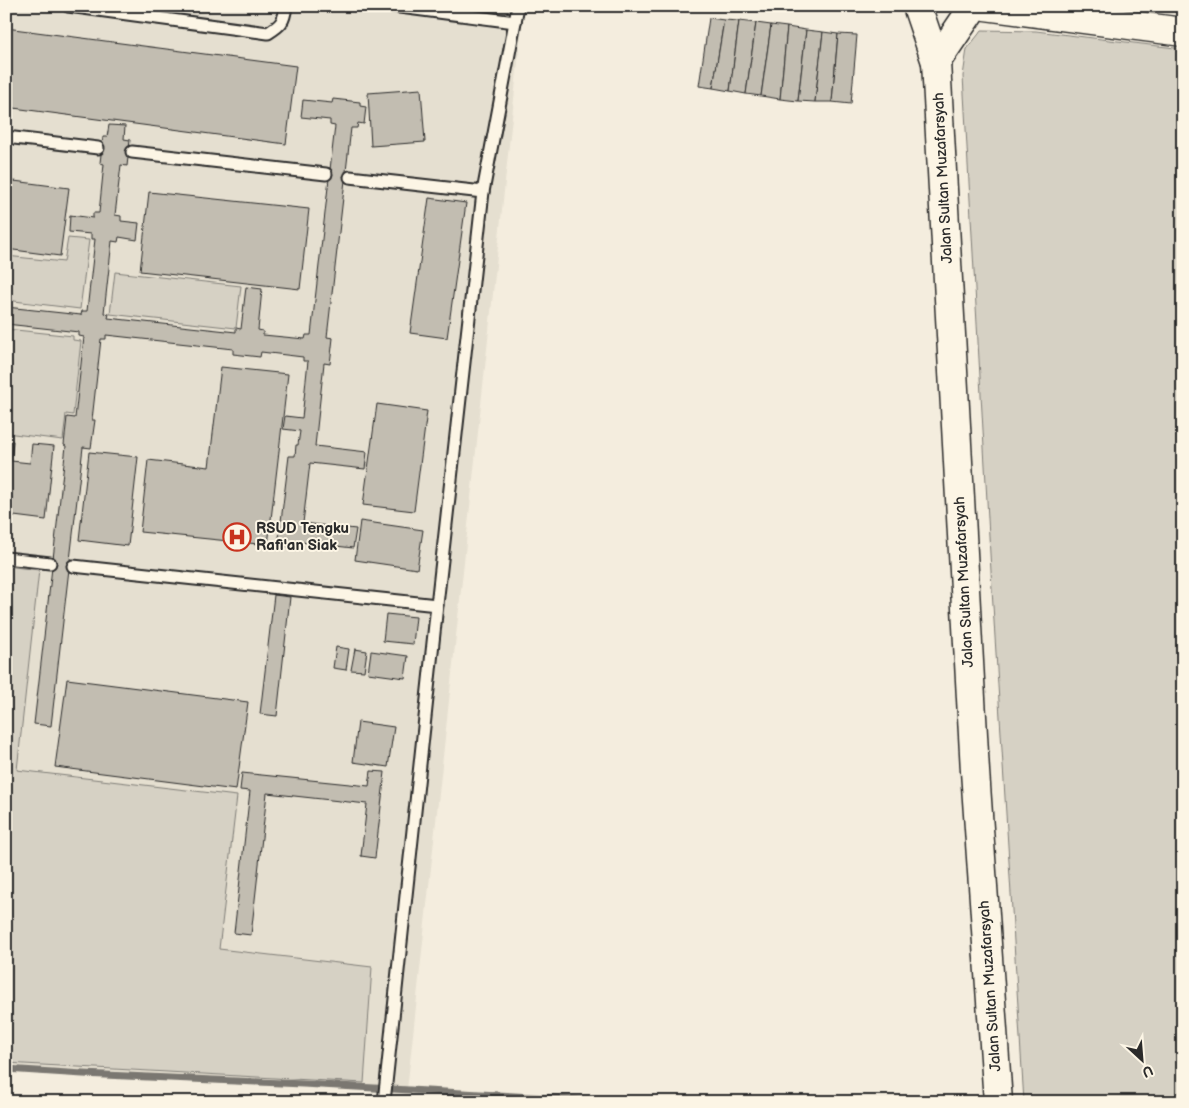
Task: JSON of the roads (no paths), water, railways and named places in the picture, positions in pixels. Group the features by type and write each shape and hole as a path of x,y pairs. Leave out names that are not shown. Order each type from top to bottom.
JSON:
{"street":[{"name":"Jalan Sultan Muzafarsyah","path":"917,6 936,62 975,771 998,1102"},
{"path":"936,62 974,6"},
{"path":"985,6 1183,32"}],"lane":[{"path":"68,6 268,33 280,26 286,6"},
{"path":"392,6 515,22"},
{"path":"384,1102 436,606 483,192 518,6"},
{"path":"6,137 98,148"},
{"path":"132,152 326,174"},
{"path":"350,177 483,192"},
{"path":"6,558 50,563"},
{"path":"73,566 436,606"}],"waterway":[{"path":"6,1069 620,1102"}],"place":[{"name":"RSUD Tengku Rafi'an Siak","path":"237,537"}]}
